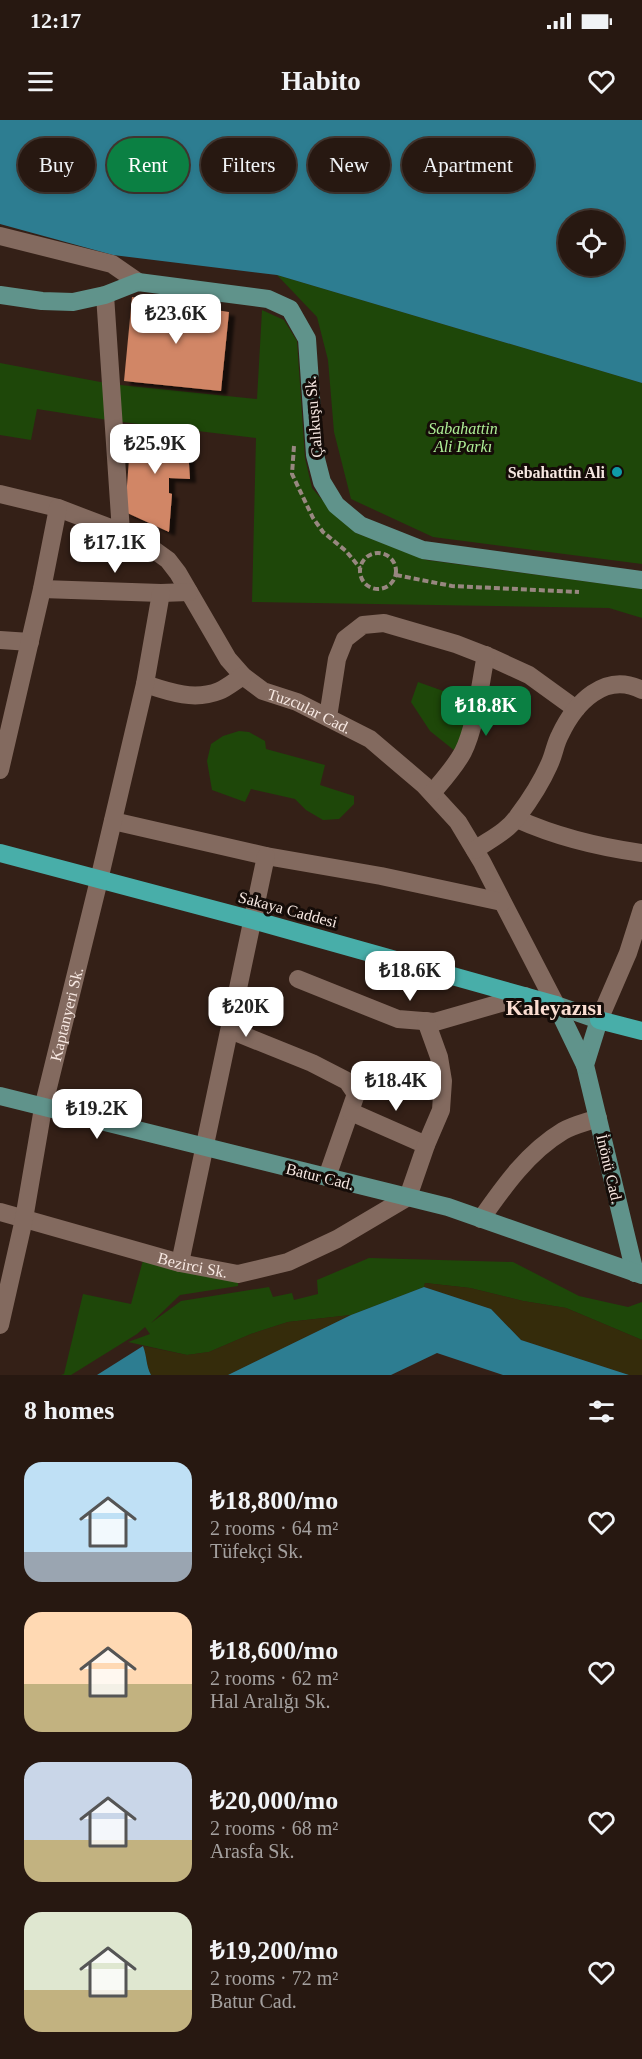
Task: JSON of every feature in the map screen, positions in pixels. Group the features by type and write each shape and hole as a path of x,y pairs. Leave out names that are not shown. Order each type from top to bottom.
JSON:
{"highway":[{"name":"Sakaya Caddesi","path":"0,853 253,920 556,1005"},
{"path":"599,1020 642,1031"}],"main road":[{"name":"Çalıkuşu Sk.","path":"0,295 42,301 73,302 105,295 138,282 268,299 290,309 307,339 315,455 321,482 336,505 360,525 423,549 642,579"},
{"name":"Sakaya Caddesi","path":"556,1005 599,1020"},
{"name":"İnönü Cad.","path":"556,1005 585,1065 638,1274"},
{"path":"585,1065 599,1020"},
{"name":"Batur Cad.","path":"0,1096 448,1207 638,1274"}],"street":[{"path":"0,236 112,264 138,282"},
{"path":"105,295 121,532"},
{"name":"Tuzcular Cad.","path":"0,494 58,508 121,532 150,547 168,560 228,659 243,676 263,691 297,702 370,739 432,793 458,822 475,850 556,1005"},
{"path":"0,770 42,589 58,508"},
{"path":"42,589 189,592"},
{"name":"Kaptanyeri Sk.","path":"0,1325 4,1292 24,1219 43,1108 145,684 161,593"},
{"path":"328,717 337,659 345,639 363,625 384,623 486,655 529,675 576,709"},
{"path":"0,640 30,642"},
{"path":"432,793 449,774 464,750 475,714 486,655"},
{"path":"145,684 177,694 200,696 220,691 243,676"},
{"path":"475,850 517,819 550,764 560,735 576,709 590,694 603,686 620,684 642,690"},
{"path":"517,819 573,840 604,848 642,853"},
{"path":"113,821 266,856 381,876 502,902"},
{"path":"180,1263 266,856"},
{"path":"599,1020 628,953 642,909"},
{"path":"298,979 398,1019 435,1022 525,996"},
{"path":"408,1197 426,1144 441,1110 443,1081 440,1057 426,1021"},
{"path":"230,1030 312,1063 347,1081 356,1094 327,1177"},
{"path":"351,1112 426,1144"},
{"path":"481,1219 507,1182 537,1150 564,1130 598,1118"},
{"name":"Bezirci Sk.","path":"0,1212 180,1263 238,1274 288,1262 337,1239 408,1197"}],"path":[{"path":"381,553 387,555 394,563 396,574 390,585 378,589 372,588 362,580 360,568 365,558 381,553"},
{"path":"396,574 452,586 584,592"}],"green space":[{"name":"Sabahattin Ali Parkı","path":"277,275 642,383 642,564 433,537 351,499 334,432 328,360 317,317"},
{"path":"262,310 284,320 297,341 305,458 312,488 337,517 356,533 426,560 642,589 642,618 609,608 252,602 256,438 37,409 31,440 0,435 0,363 111,384 257,399"},
{"path":"418,682 477,703 460,755 430,731 411,702"},
{"path":"239,731 249,732 265,741 266,749 325,765 320,785 354,796 354,804 339,819 323,820 306,810 295,799 251,789 245,802 212,790 207,761 211,744 223,736"},
{"path":"145,1253 238,1274 238,1286 180,1295 151,1323 181,1301 269,1287 273,1297 292,1293 294,1300 318,1294 317,1280 369,1258 513,1262 579,1296 628,1307 642,1302 642,1340 566,1308 523,1301 470,1288 425,1283 424,1287 351,1315 288,1322 251,1334 209,1352 187,1355 128,1342 150,1334 145,1327 71,1375 61,1375 64,1374 83,1294 131,1304"}],"sand":[{"path":"425,1283 470,1288 523,1301 566,1308 642,1340 642,1375 629,1375 521,1340 491,1309 424,1287"},
{"path":"351,1315 228,1375 151,1375 143,1346 187,1355 209,1352 251,1334 288,1322"}],"water":[{"path":"0,120 642,120 642,383 277,275 113,255 0,224"},
{"path":"424,1287 491,1309 521,1340 629,1375 503,1375 437,1353 391,1375 228,1375 351,1315"},
{"path":"143,1346 151,1375 97,1375"}],"building":[{"path":"132,297 229,312 221,391 124,381"},
{"path":"131,432 187,434 190,479 169,478 169,493 172,494 169,532 125,512"}],"place":[{"name":"Sebahattin Ali","path":"617,472"}],"district":[{"name":"Kaleyazısı","path":"554,1007"}]}
